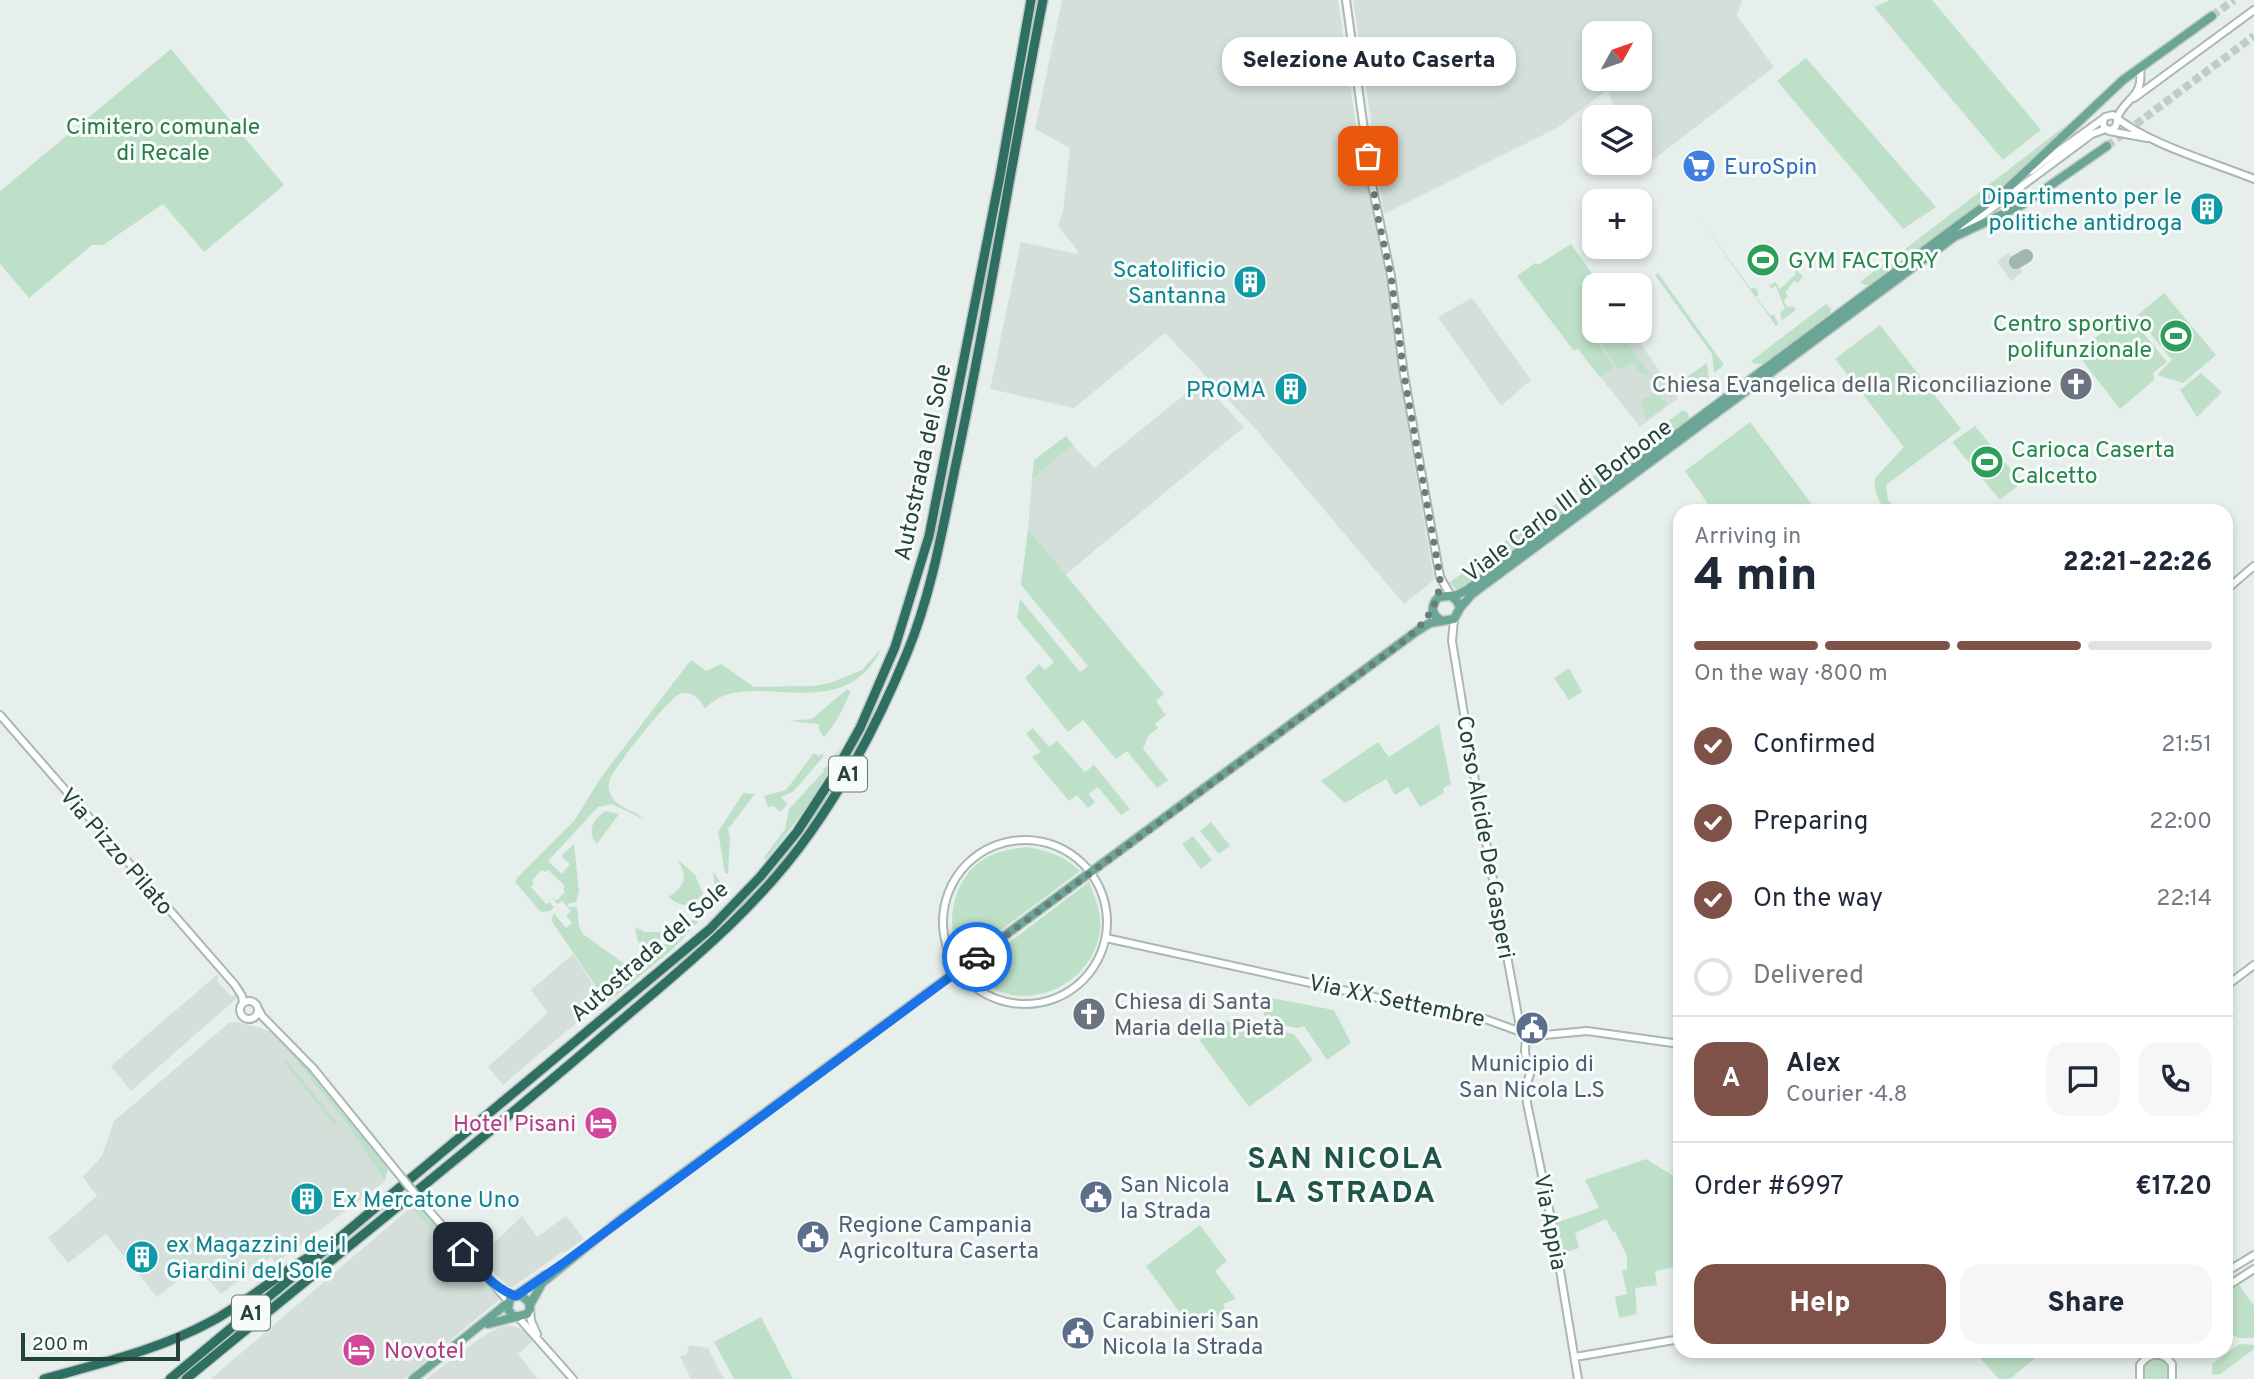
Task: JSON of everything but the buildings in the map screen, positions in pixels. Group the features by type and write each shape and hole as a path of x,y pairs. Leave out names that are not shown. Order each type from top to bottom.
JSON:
{"highway":[{"name":"Autostrada del Sole","path":"170,1379 710,929 760,877 797,832 832,778 860,728 895,647 929,536 1000,176 1031,0"},
{"name":"Autostrada del Sole","path":"187,1379 537,1093 720,935 769,885 809,835 843,783 870,733 909,649 937,550 979,354 1043,0"},
{"path":"44,1379 133,1354 199,1328 247,1301 301,1262 331,1245"}],"main road":[{"path":"2007,189 2115,88 2212,16"},
{"path":"1954,237 2022,205 2106,146"},
{"name":"Viale Carlo III di Borbone","path":"1436,599 1467,590 2007,189"},
{"name":"Viale Carlo III di Borbone","path":"1454,619 1472,594 1954,237"},
{"name":"Viale Carlo III di Borbone","path":"1451,596 1460,608"},
{"path":"1417,631 1433,610 1436,599"},
{"path":"1433,610 1436,617 1442,621"},
{"path":"413,1379 516,1296 1417,631 1430,623 1454,619"},
{"path":"476,1330 501,1319 527,1314 542,1283 562,1264"},
{"path":"516,1296 525,1297 530,1307"},
{"path":"509,1302 510,1312 518,1317"}],"street":[{"path":"1346,0 1371,180 1391,276 1404,375 1440,577 1436,599"},
{"name":"Viale Carlo III di Borbone","path":"2007,189 2254,10"},
{"name":"Viale Carlo III di Borbone","path":"1954,237 2092,134 2117,127 2120,112 2135,97 2140,68"},
{"path":"2155,140 2107,129 2103,126 2105,118 2113,115 2155,140 2254,179"},
{"path":"2233,584 2254,566"},
{"path":"1440,577 1451,596"},
{"name":"Corso Alcide De Gasperi","path":"1452,641 1454,619"},
{"name":"Corso Alcide De Gasperi","path":"1442,621 1452,641 1521,1032"},
{"name":"Via Pizzo Pilato","path":"0,715 235,985"},
{"path":"1032,840 1061,848 1090,873 1100,888 1104,903 1106,937 1096,963 1070,991 1045,1002 1017,1004 995,998 975,987 958,970 944,938 945,903 959,872 976,856 1008,841 1032,840"},
{"name":"Via XX Settembre","path":"1106,937 1388,1000 1474,1015 1521,1032"},
{"path":"2233,981 2254,965"},
{"path":"235,985 257,1004 272,1025 313,1068 424,1205 509,1302"},
{"path":"235,985 242,996 242,1015 246,1019 272,1025"},
{"path":"243,1003 251,1000"},
{"path":"252,1019 259,1010"},
{"path":"1521,1032 1527,1040 1535,1036 1587,1031 1673,1043"},
{"name":"Via Appia","path":"1527,1040 1527,1060 1532,1067 1526,1087 1527,1103 1553,1228 1578,1379"},
{"path":"2233,1268 2254,1255"},
{"path":"2233,1282 2254,1269"},
{"path":"491,1281 516,1296"},
{"path":"530,1307 531,1321 540,1339"},
{"path":"518,1317 573,1379"},
{"path":"1575,1357 1673,1340"},
{"path":"2138,1377 2142,1358"},
{"path":"2142,1361 2148,1358"},
{"path":"2166,1358 2172,1364"},
{"path":"2171,1358 2172,1379"}],"shaded area":[{"path":"1062,0 1338,0 1358,140 1387,284 1434,580 1404,604 1254,427 1165,333 1074,408 990,389 1021,242 1077,254 1078,251 1058,226 1063,212 1070,148 1035,129"},
{"path":"1353,0 1742,0 1737,16 1774,67 1652,161 1652,105 1614,105 1608,92 1604,92 1587,105 1582,105 1582,109 1557,128 1384,214 1378,177 1394,168 1390,146 1375,147"},
{"path":"2009,253 2023,272 2011,281 1997,261"},
{"path":"1472,298 1531,380 1501,406 1438,317"},
{"path":"1582,336 1582,343 1603,343 1605,346 1609,343 1640,343 1678,398 1640,427 1578,349"},
{"path":"1201,381 1244,427 1065,575 1028,529 1032,479 1073,445 1094,468"},
{"path":"573,954 603,1000 503,1085 488,1067 548,1013 531,990"},
{"path":"218,974 218,982 231,996 238,997 131,1091 111,1066"},
{"path":"235,1022 274,1033 343,1119 385,1181 276,1263 271,1257 221,1294 196,1266 157,1297 106,1234 68,1263 48,1238 97,1196 83,1177 102,1156 114,1121 229,1023"},
{"path":"411,1207 501,1298 404,1379 211,1379"},
{"path":"522,1216 537,1237 566,1216 584,1239 513,1287 507,1286 481,1256"},
{"path":"502,1326 523,1330 534,1340 518,1354 538,1379 426,1379 480,1338"},
{"path":"692,1345 708,1348 724,1379 691,1379 680,1357 687,1354 688,1347"}],"green space":[{"path":"1890,0 1932,0 2041,130 2003,160 1874,7"},
{"name":"Cimitero comunale di Recale","path":"171,49 284,185 204,252 163,204 103,245 92,245 29,298 0,264 0,191"},
{"path":"1806,58 1936,207 1903,229 1777,81"},
{"path":"2069,123 1996,194 1915,253 1907,255 1904,250"},
{"path":"1696,214 1751,289 1755,287 1759,294 1756,297 1771,316 1774,314 1778,324 1776,326"},
{"path":"1571,244 1592,273 1582,273 1582,343 1598,343 1614,367 1600,377 1578,349 1574,351 1517,276 1535,263 1538,265"},
{"path":"1896,254 1899,263 1870,285 1860,282"},
{"path":"1794,268 1803,276 1798,283 1794,281 1785,293 1788,296 1784,301 1787,307 1792,306 1796,310 1782,320 1780,312 1785,309 1776,286 1769,286 1775,282 1780,289 1796,274"},
{"path":"1658,273 1724,365 1714,373 1712,354 1655,275"},
{"name":"Centro sportivo polifunzionale","path":"2164,293 2216,355 2183,383 2157,375 2172,360 2136,316"},
{"path":"1826,304 1831,308 1830,315 1764,364 1754,364 1751,361"},
{"path":"2121,317 2125,321 2130,317 2167,362 2153,373 2154,380 2120,409 2078,352"},
{"path":"1880,325 1961,429 1886,485 1891,504 1880,503 1875,478 1904,447 1835,359"},
{"path":"1601,343 1628,343 1655,381 1636,369 1636,362 1617,369"},
{"path":"1707,363 1709,382 1689,395 1678,383"},
{"path":"2201,373 2222,392 2197,417 2180,390"},
{"path":"1656,393 1668,404 1646,420 1640,400"},
{"path":"1683,410 1688,413 1689,420 1675,432 1660,439 1651,434"},
{"path":"1750,422 1812,504 1708,504 1685,471"},
{"name":"Carioca Caserta Calcetto","path":"1975,426 2022,483 2000,500 1952,442"},
{"path":"1066,436 1073,445 1032,479 1034,460"},
{"path":"1646,436 1649,443 1646,453 1587,496 1578,495 1575,490"},
{"path":"1569,494 1573,502 1570,508 1463,588 1456,589 1449,583"},
{"path":"1028,529 1164,694 1156,701 1166,715 1155,724 1158,728 1148,736 1143,749 1168,780 1157,788 1127,751 1116,759 1083,720 1068,732 1025,678 1039,664 1045,670 1054,662 1017,618 1020,599 1080,672 1088,666 1021,585"},
{"path":"881,649 864,673 842,687 818,692 744,691 722,696 705,709 692,694 680,694 654,719 631,748 610,779 609,789 619,805 645,820 612,804 598,807 548,861 562,874 570,864 561,856 574,844 579,891 576,902 567,904 569,907 577,907 579,926 583,934 629,967 634,967 642,964 691,921 707,902 715,888 713,871 721,883 721,897 673,949 607,1003 551,920 554,913 566,928 572,923 566,915 571,911 562,901 558,904 552,898 557,900 565,892 565,886 548,870 541,870 532,880 534,883 531,887 546,904 549,902 554,907 550,911 541,912 515,882 517,878 574,821 602,776 691,660 706,671 721,664 754,687 814,686 830,683 862,670"},
{"path":"1569,668 1582,692 1569,700 1554,678"},
{"path":"847,689 851,691 846,703 824,737 819,730 819,724 788,721 812,719"},
{"path":"1439,724 1451,784 1443,788 1444,793 1420,807 1408,787 1395,795 1386,779 1345,803 1321,781 1378,742 1389,757"},
{"path":"1033,728 1049,747 1057,741 1085,772 1094,765 1130,809 1121,815 1098,787 1088,794 1095,802 1088,808 1077,795 1069,801 1032,757 1041,752 1026,734"},
{"path":"842,744 827,775 808,804 766,859 763,859 785,829 789,809 829,765"},
{"path":"814,753 819,756 823,753 823,757 794,791 781,797 787,804 781,812 773,806 768,807 764,796 786,790"},
{"path":"743,793 755,794 728,829 728,874 725,873 718,832"},
{"path":"606,811 619,814 597,844 592,835 592,826"},
{"path":"1211,822 1230,846 1219,854 1200,831"},
{"path":"1193,836 1212,860 1201,869 1182,844"},
{"path":"1027,847 1056,855 1080,871 961,960 952,920 953,907 963,882 986,858 1003,851"},
{"path":"677,859 695,875 703,894 686,905 668,897 682,885 684,875"},
{"path":"1089,882 1099,912 1100,930 1090,959 1070,981 1043,993 1013,995 995,989 970,972"},
{"path":"635,927 645,932 667,932 654,944 646,947 638,942"},
{"path":"1266,997 1334,1010 1351,1043 1327,1060 1304,1026 1297,1028 1267,1022 1263,1011"},
{"path":"1225,1021 1294,1034 1313,1060 1249,1107 1200,1041"},
{"path":"274,1033 294,1053 388,1168 385,1181 343,1119"},
{"path":"287,1061 338,1123 335,1126 284,1062"},
{"path":"1646,1159 1673,1176 1673,1267 1655,1271 1657,1285 1635,1288 1637,1314 1619,1318 1615,1297 1627,1294 1622,1271 1627,1269 1627,1256 1606,1219 1575,1233 1579,1248 1560,1254 1555,1223 1599,1208 1585,1180"},
{"path":"411,1207 421,1208 480,1275 433,1232"},
{"path":"1200,1225 1227,1261 1215,1271 1236,1299 1223,1304 1226,1311 1219,1317 1214,1311 1191,1328 1146,1266"},
{"path":"2239,1285 2254,1306 2254,1338 2239,1338 2233,1335 2233,1289"},
{"path":"761,1317 793,1379 734,1379 714,1342"},
{"path":"2240,1344 2254,1345 2254,1349 2219,1375 2212,1374 2212,1364 2220,1358 2233,1358 2233,1349"},
{"path":"1980,1358 2035,1358 2010,1379 1999,1379"},
{"path":"2153,1358 2163,1359 2169,1365 2169,1379 2145,1379 2142,1372 2144,1364"}],"taxiway":[{"path":"2016,262 2026,256"}],"tunnel":[{"path":"2212,16 2234,0"},
{"path":"2107,146 2254,36"}],"way so far":[{"path":"977,957 1417,631 1433,610 1439,593 1440,577 1404,375 1391,276 1368,156"}],"place":[{"name":"Selezione Auto Caserta","path":"1368,156"},
{"name":"EuroSpin","path":"1699,166"},
{"name":"Dipartimento per le politiche antidroga","path":"2207,209"},
{"name":"GYM FACTORY","path":"1763,260"},
{"name":"Scatolificio Santanna","path":"1250,282"},
{"name":"Centro sportivo polifunzionale","path":"2176,336"},
{"name":"Chiesa Evangelica della Riconciliazione","path":"2076,384"},
{"name":"PROMA","path":"1291,389"},
{"name":"Carioca Caserta Calcetto","path":"1987,462"},
{"name":"Chiesa di Santa Maria della Pietà","path":"1089,1014"},
{"name":"Municipio di San Nicola L.S","path":"1532,1028"},
{"name":"Hotel Pisani","path":"601,1123"},
{"name":"San Nicola la Strada","path":"1096,1197"},
{"name":"Ex Mercatone Uno","path":"307,1199"},
{"name":"Regione Campania Agricoltura Caserta","path":"813,1237"},
{"name":"ex Magazzini dei I Giardini del Sole","path":"142,1257"},
{"name":"Carabinieri San Nicola la Strada","path":"1078,1333"},
{"name":"Novotel","path":"359,1350"}],"district":[{"name":"SAN NICOLA LA STRADA","path":"1346,1175"}],"route":[{"path":"463,1252 491,1281 516,1296 977,957"}]}
